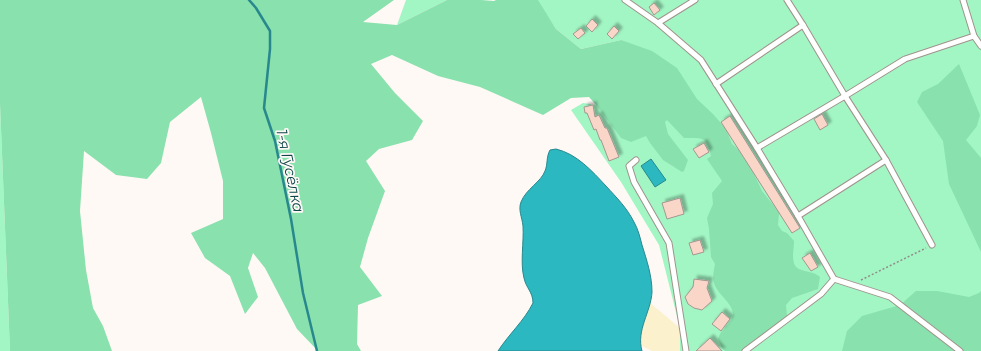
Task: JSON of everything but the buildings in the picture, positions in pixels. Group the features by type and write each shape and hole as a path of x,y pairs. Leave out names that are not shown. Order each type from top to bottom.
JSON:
{"lane":[{"path":"625,0 658,23 701,60 757,148 834,279 890,297 960,351"},
{"path":"658,23 695,0"},
{"path":"787,0 886,160 932,245"},
{"path":"963,0 974,36 981,46"},
{"path":"716,84 803,25"},
{"path":"757,148 906,59 974,36"},
{"path":"636,160 629,166 634,182 669,243 686,351"},
{"path":"798,216 886,160"},
{"path":"745,351 821,294 834,279"}],"path":[{"path":"852,285 932,245"}],"green space":[{"path":"0,0 394,0 363,22 397,25 447,0 538,0 556,29 581,49 621,40 652,51 677,68 697,99 726,129 732,144 738,149 753,172 762,191 779,213 778,225 782,231 787,233 794,241 793,258 795,266 820,277 818,289 792,298 786,305 787,316 760,340 744,351 725,351 718,339 721,332 730,322 733,313 729,304 719,292 713,281 715,264 711,257 707,218 713,204 712,193 722,181 707,159 711,156 706,142 700,138 684,138 667,120 665,122 668,134 688,160 684,171 682,172 663,160 646,136 631,142 621,138 589,97 571,98 543,115 480,87 438,76 392,55 371,64 395,93 423,121 412,140 379,149 366,161 385,191 368,238 360,267 382,296 358,305 357,344 361,351 318,351 297,329 265,268 253,253 248,268 258,297 245,314 230,276 205,258 191,233 223,219 223,181 201,97 170,122 161,163 147,179 116,175 84,151 80,211 86,270 93,308 103,326 112,351 10,351 0,104"},
{"path":"406,0 447,0 397,25"},
{"path":"536,0 981,0 981,351 680,351 680,328 659,245 621,182 571,110 583,103 597,105 621,40 581,49 556,29"},
{"path":"959,64 980,115 977,126 966,140 981,158 981,252 949,184 943,141 917,102 922,92 938,84"},
{"path":"0,104 10,351 0,351"},
{"path":"916,291 937,291 969,297 981,291 981,351 842,351 847,331 862,316 900,305"}],"sand":[{"path":"650,303 680,328 680,351 652,351 640,345 641,330"}],"water":[{"path":"556,149 571,155 590,169 622,203 637,227 649,268 652,286 651,299 642,328 642,351 498,351 533,303 523,272 523,226 520,205 526,193 543,175 550,150"},
{"path":"651,159 666,180 655,187 641,166"}],"waterway":[{"name":"1-я Гусёлка","path":"249,0 256,8 270,31 270,49 264,108 275,141 291,219 303,293 317,351"}]}
